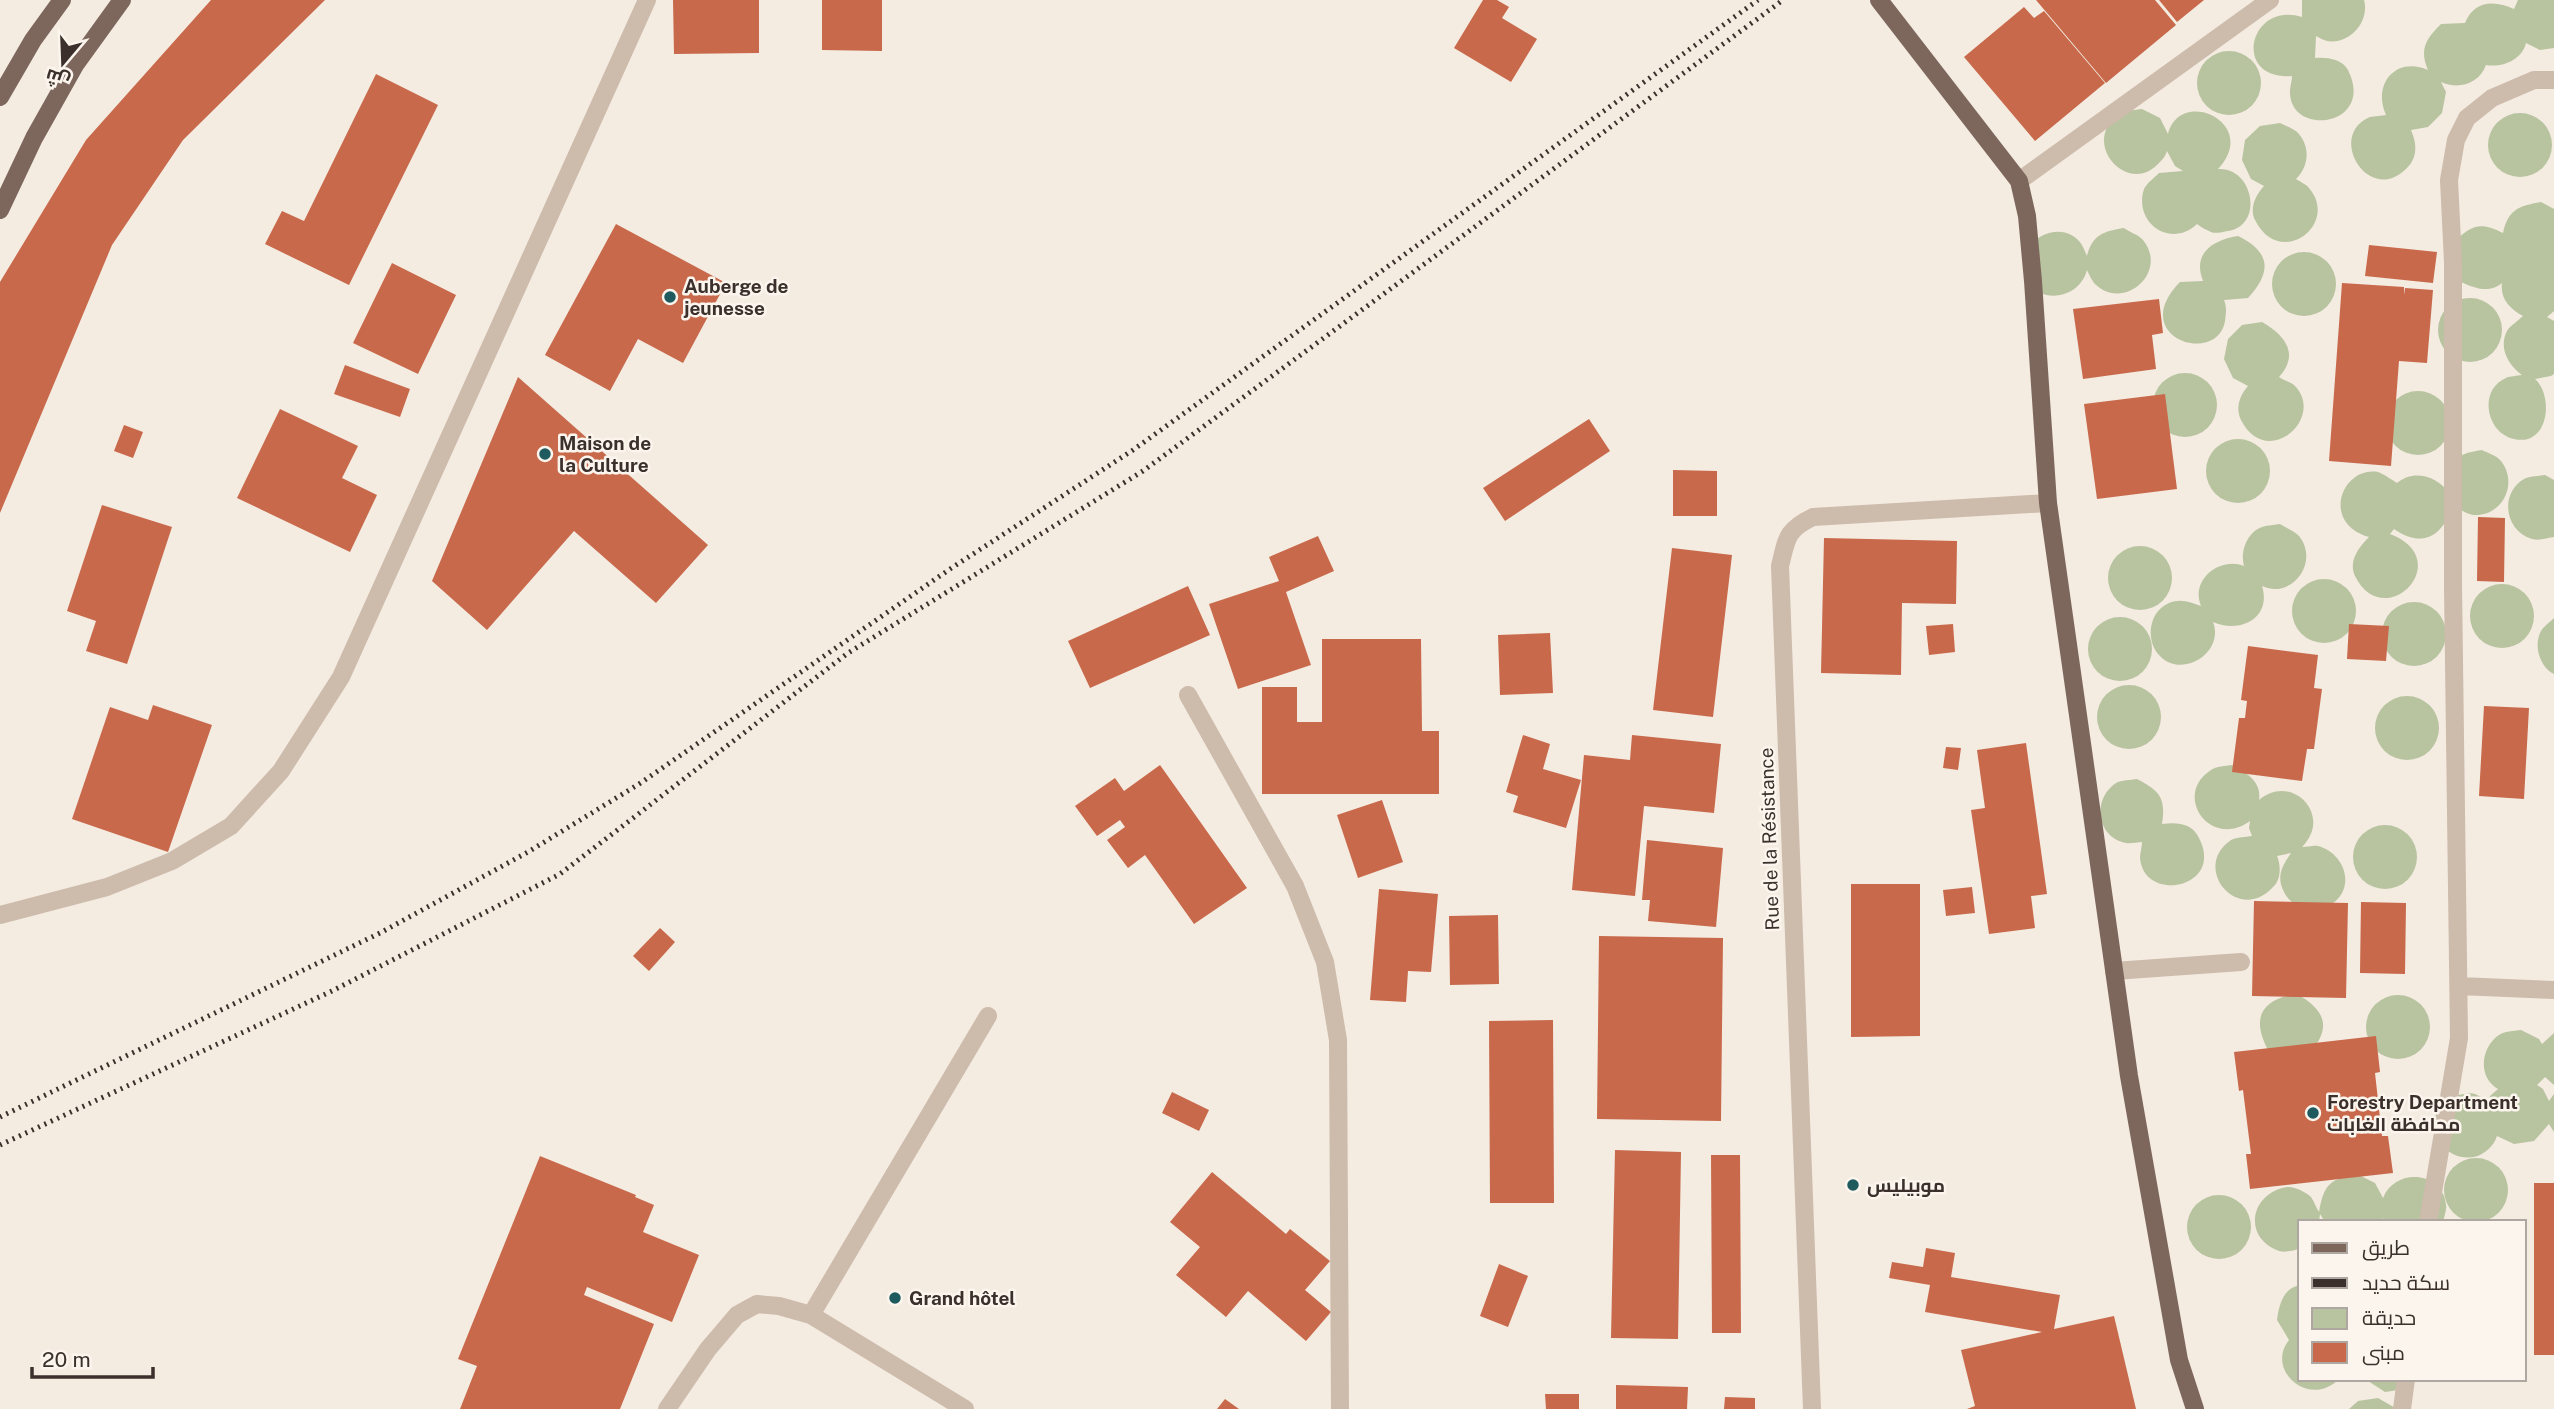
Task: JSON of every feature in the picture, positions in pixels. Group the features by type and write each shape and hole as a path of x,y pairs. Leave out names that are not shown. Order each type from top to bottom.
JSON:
{"main road":[{"path":"0,97 33,40 62,0"},
{"path":"0,210 34,138 75,65 122,0"},
{"path":"1879,0 2019,181 2027,216 2048,503 2129,1076 2179,1360 2195,1409"}],"street":[{"path":"0,915 107,887 172,861 231,826 281,771 341,677 647,0"},
{"path":"2019,181 2270,0"},
{"path":"2428,1220 2459,1038 2453,586 2453,262 2449,180 2456,141 2467,118 2492,99 2534,80 2554,80"},
{"name":"Rue de la Résistance","path":"1812,1409 1780,566 1794,526 1812,517 2048,503"},
{"path":"1188,695 1295,886 1325,962 1338,1041 1340,1409"},
{"path":"2114,971 2241,962"},
{"path":"2459,986 2554,990"},
{"path":"811,1315 988,1016"},
{"path":"667,1409 708,1349 737,1315 757,1304 779,1306 811,1315 965,1409"},
{"path":"2402,1409 2406,1381"}],"green space":[{"path":"2302,0 2364,0 2364,16 2350,35 2335,41 2316,36 2315,58 2329,58 2342,63 2348,70 2354,89 2351,104 2342,114 2330,119 2316,120 2303,116 2294,107 2290,92 2292,76 2273,74 2260,67 2254,55 2254,42 2259,30 2270,20 2284,15 2302,17"},
{"path":"2518,0 2554,0 2554,48 2540,50 2526,43 2516,58 2505,64 2486,65 2478,77 2467,84 2441,82 2446,92 2442,113 2428,127 2411,130 2415,151 2410,165 2392,178 2378,179 2366,174 2357,164 2352,151 2352,138 2357,126 2370,117 2386,115 2382,93 2390,76 2406,67 2428,70 2424,50 2431,35 2441,24 2465,23 2474,10 2486,4 2500,4 2514,9"},
{"path":"2229,51 2252,60 2261,83 2252,106 2229,115 2206,106 2197,83 2206,60"},
{"path":"2142,109 2160,118 2168,134 2175,120 2187,113 2200,112 2214,116 2224,125 2230,137 2229,152 2218,169 2230,171 2240,177 2250,197 2247,219 2239,227 2215,233 2197,224 2176,234 2157,229 2149,222 2142,201 2145,187 2159,173 2183,171 2175,166 2167,151 2158,164 2145,172 2133,174 2121,170 2106,150 2104,137 2109,125 2120,114"},
{"path":"2520,113 2532,115 2543,122 2550,133 2550,157 2543,168 2532,175 2520,177 2508,175 2497,168 2490,157 2488,145 2490,133 2497,122 2508,115"},
{"path":"2280,123 2295,131 2303,140 2306,158 2296,179 2308,187 2317,202 2317,215 2312,227 2303,236 2291,241 2278,241 2266,234 2255,220 2254,202 2264,186 2251,179 2242,160 2245,140 2260,126"},
{"path":"2541,202 2554,209 2554,311 2547,317 2554,321 2554,374 2535,379 2545,397 2545,418 2541,428 2526,439 2514,439 2497,429 2489,411 2489,401 2497,384 2508,377 2522,375 2509,362 2504,344 2507,331 2523,316 2507,303 2502,283 2486,289 2475,288 2459,281 2453,243 2465,232 2476,227 2488,227 2503,233 2515,210"},
{"path":"2124,228 2141,238 2150,252 2151,264 2147,275 2130,291 2106,291 2095,284 2087,270 2074,289 2053,296 2033,289 2027,280 2023,268 2024,258 2034,241 2042,236 2052,232 2071,235 2080,243 2087,256 2092,243 2100,235"},
{"path":"2238,236 2249,242 2262,256 2264,271 2256,289 2248,298 2224,300 2225,321 2219,335 2207,342 2193,343 2179,339 2168,331 2163,318 2166,301 2180,282 2203,281 2200,263 2207,250 2220,241"},
{"path":"2304,252 2316,254 2327,261 2334,272 2334,296 2327,307 2316,314 2304,316 2292,314 2281,307 2274,296 2272,284 2274,272 2281,261 2292,254"},
{"path":"2470,298 2482,300 2493,307 2500,318 2500,342 2493,353 2482,360 2470,362 2458,360 2447,353 2440,342 2438,330 2440,318 2447,307 2458,300"},
{"path":"2262,322 2277,333 2287,346 2288,361 2279,377 2294,385 2302,398 2303,411 2299,424 2290,434 2278,440 2265,441 2252,434 2241,420 2239,402 2248,386 2233,378 2224,359 2228,339 2242,325"},
{"path":"2185,373 2208,382 2217,405 2208,428 2185,437 2162,428 2153,405 2162,382"},
{"path":"2418,391 2430,393 2441,400 2448,411 2448,435 2441,446 2430,453 2418,455 2406,453 2395,446 2388,435 2386,423 2388,411 2395,400 2406,393"},
{"path":"2238,439 2250,441 2261,448 2268,459 2268,483 2261,494 2250,501 2238,503 2226,501 2215,494 2208,483 2206,471 2208,459 2215,448 2226,441"},
{"path":"2482,450 2499,459 2506,470 2508,489 2499,505 2492,511 2473,515 2453,505 2444,525 2431,536 2423,538 2404,535 2394,529 2390,534 2409,546 2417,560 2416,574 2409,587 2397,595 2382,598 2368,592 2355,576 2353,565 2358,550 2369,537 2354,530 2345,520 2341,509 2346,486 2365,472 2378,472 2397,483 2408,477 2421,476 2433,479 2444,487 2448,470 2459,456"},
{"path":"2545,475 2554,480 2554,537 2535,540 2523,535 2516,528 2508,512 2508,502 2516,486 2524,479"},
{"path":"2280,524 2297,534 2305,546 2306,557 2300,576 2283,588 2262,586 2262,607 2251,621 2233,626 2213,622 2213,644 2199,660 2178,665 2159,655 2151,634 2151,626 2157,612 2169,603 2177,601 2201,606 2200,587 2209,572 2226,564 2244,566 2244,549 2252,533 2262,527"},
{"path":"2140,546 2152,548 2163,555 2170,566 2170,590 2163,601 2152,608 2140,610 2128,608 2117,601 2110,590 2108,578 2110,566 2117,555 2128,548"},
{"path":"2324,579 2347,588 2356,611 2347,634 2324,643 2301,634 2292,611 2301,588"},
{"path":"2502,584 2514,586 2525,593 2532,604 2532,628 2525,639 2514,646 2502,648 2490,646 2479,639 2472,628 2470,616 2472,604 2479,593 2490,586"},
{"path":"2414,602 2426,604 2437,611 2444,622 2444,646 2437,657 2426,664 2414,666 2402,664 2391,657 2384,646 2382,634 2384,622 2391,611 2402,604"},
{"path":"2120,617 2132,619 2143,626 2150,637 2150,661 2143,672 2132,679 2120,681 2108,679 2097,672 2090,661 2088,649 2090,637 2097,626 2108,619"},
{"path":"2554,618 2554,674 2539,656 2538,643 2542,629"},
{"path":"2129,685 2141,687 2152,694 2159,705 2159,729 2152,740 2141,747 2129,749 2117,747 2106,740 2099,729 2097,717 2099,705 2106,694 2117,687"},
{"path":"2407,696 2419,698 2430,705 2437,716 2437,740 2430,751 2419,758 2407,760 2395,758 2384,751 2377,740 2375,728 2377,716 2384,705 2395,698"},
{"path":"2232,765 2256,783 2259,800 2271,793 2284,791 2295,794 2311,811 2311,835 2302,847 2316,846 2332,853 2344,871 2345,886 2342,893 2329,906 2321,909 2304,908 2289,899 2282,887 2280,876 2291,853 2277,856 2280,868 2278,880 2260,897 2247,900 2234,896 2224,888 2217,877 2216,865 2220,852 2231,840 2252,836 2250,821 2235,828 2222,829 2210,824 2201,816 2195,793 2200,781 2211,770"},
{"path":"2137,779 2160,796 2163,808 2162,824 2184,825 2192,829 2199,838 2204,855 2201,869 2193,878 2181,884 2167,885 2155,881 2145,872 2140,858 2142,842 2128,843 2116,839 2103,826 2101,807 2108,790 2118,782"},
{"path":"2385,825 2397,827 2408,834 2415,845 2415,869 2408,880 2397,887 2385,889 2373,887 2362,880 2355,869 2353,857 2355,845 2362,834 2373,827"},
{"path":"2297,994 2315,1008 2323,1023 2320,1039 2306,1057 2268,1050 2260,1028 2260,1020 2268,1005 2275,1000"},
{"path":"2398,995 2410,997 2421,1004 2428,1015 2428,1039 2421,1050 2410,1057 2398,1059 2386,1057 2375,1050 2368,1039 2366,1027 2368,1015 2375,1004 2386,997"},
{"path":"2521,1030 2539,1039 2542,1044 2554,1033 2554,1085 2545,1077 2537,1085 2543,1089 2549,1101 2554,1094 2554,1132 2549,1124 2534,1141 2514,1144 2497,1136 2488,1150 2474,1157 2459,1156 2448,1151 2440,1142 2436,1131 2438,1108 2446,1100 2467,1093 2475,1094 2489,1102 2490,1096 2498,1089 2491,1084 2484,1070 2488,1047 2501,1034"},
{"path":"2476,1158 2499,1167 2507,1184 2503,1208 2494,1217 2485,1220 2458,1217 2449,1208 2444,1190 2453,1167"},
{"path":"2357,1174 2375,1183 2383,1198 2397,1181 2418,1177 2428,1180 2437,1185 2443,1194 2446,1207 2443,1220 2324,1220 2320,1214 2319,1220 2298,1220 2298,1249 2287,1252 2267,1245 2259,1236 2255,1216 2258,1206 2265,1198 2275,1191 2293,1187 2311,1197 2319,1212 2326,1189 2340,1178"},
{"path":"2219,1195 2231,1197 2242,1204 2249,1215 2249,1239 2242,1250 2231,1257 2219,1259 2207,1257 2196,1250 2189,1239 2187,1227 2189,1215 2196,1204 2207,1197"},
{"path":"2298,1286 2298,1381 2336,1381 2327,1387 2315,1390 2304,1388 2286,1373 2282,1363 2283,1352 2289,1340 2277,1320 2283,1298"},
{"path":"2368,1381 2413,1381 2405,1389 2385,1392"},
{"path":"2378,1398 2397,1409 2349,1409 2358,1401"}],"building":[{"path":"211,0 325,0 183,140 112,245 0,513 0,282 86,140"},
{"path":"673,0 759,0 759,53 674,54"},
{"path":"822,0 882,0 882,51 822,50"},
{"path":"1483,0 1497,0 1509,7 1502,18 1537,39 1511,82 1454,48"},
{"path":"2036,0 2155,0 2176,25 2106,83"},
{"path":"2159,0 2204,0 2177,22"},
{"path":"2024,7 2034,18 2044,11 2105,83 2035,141 1964,57"},
{"path":"376,74 438,105 349,285 265,244 282,211 304,221"},
{"path":"616,224 726,283 683,363 638,339 610,391 545,355"},
{"path":"2369,245 2437,252 2433,283 2365,276"},
{"path":"392,263 456,295 418,374 353,343"},
{"path":"2342,283 2404,287 2404,295 2405,288 2433,290 2427,363 2399,361 2391,466 2329,461"},
{"path":"2159,299 2163,333 2152,335 2156,369 2083,379 2073,309"},
{"path":"345,365 410,389 400,417 334,394"},
{"name":"Maison de la Culture","path":"518,377 708,545 656,603 574,531 487,630 432,581"},
{"path":"2165,394 2177,489 2097,499 2084,404"},
{"path":"280,409 358,446 342,478 377,495 350,552 237,498"},
{"path":"1589,419 1610,451 1505,521 1483,488"},
{"path":"124,425 143,432 133,458 114,451"},
{"path":"1673,470 1717,471 1717,516 1673,516"},
{"path":"102,505 172,527 127,664 86,651 96,621 67,611"},
{"path":"2478,517 2505,518 2504,582 2477,581"},
{"path":"1318,536 1334,571 1286,592 1311,665 1238,689 1209,604 1279,581 1269,557"},
{"path":"1824,538 1957,541 1956,604 1902,603 1901,675 1821,673"},
{"path":"1672,548 1732,555 1713,717 1653,710"},
{"path":"1188,586 1210,635 1090,688 1068,641"},
{"path":"1953,624 1955,652 1929,655 1926,626"},
{"path":"2349,624 2389,626 2386,661 2347,659"},
{"path":"1550,633 1553,693 1500,695 1498,635"},
{"path":"1322,639 1421,639 1422,731 1439,731 1439,794 1262,794 1262,687 1297,687 1297,722 1322,722"},
{"path":"2248,646 2318,655 2314,688 2322,689 2314,749 2307,749 2302,781 2232,772 2239,718 2245,718 2247,701 2241,700"},
{"path":"153,705 212,725 168,852 72,819 110,707 148,720"},
{"path":"2484,706 2529,708 2524,799 2479,796"},
{"path":"1523,735 1550,744 1543,769 1581,780 1566,828 1513,812 1518,796 1506,792"},
{"path":"1632,735 1721,744 1714,813 1644,806 1635,896 1572,890 1584,755 1630,760"},
{"path":"2026,743 2047,894 2031,896 2035,928 1989,934 1971,810 1985,808 1977,750"},
{"path":"1946,747 1961,748 1958,770 1943,768"},
{"path":"1160,765 1247,888 1194,924 1145,855 1128,868 1107,840 1125,827 1120,820 1097,836 1075,806 1115,778 1124,791"},
{"path":"1382,800 1403,862 1358,878 1337,815"},
{"path":"1647,840 1723,848 1716,927 1648,921 1650,900 1642,900"},
{"path":"1851,884 1920,884 1920,1036 1851,1037"},
{"path":"1972,887 1975,913 1946,916 1943,890"},
{"path":"1379,889 1438,894 1431,972 1408,971 1406,1002 1370,1000"},
{"path":"2254,901 2348,903 2346,998 2252,996"},
{"path":"2361,902 2406,903 2405,974 2360,973"},
{"path":"1498,915 1499,984 1450,985 1449,916"},
{"path":"660,928 675,942 649,971 633,956"},
{"path":"1599,936 1723,938 1721,1121 1597,1119"},
{"path":"1553,1020 1554,1203 1490,1203 1489,1021"},
{"name":"Forestry Department محافظة الغابات","path":"2376,1036 2380,1072 2375,1073 2382,1136 2388,1136 2393,1173 2250,1189 2246,1154 2251,1154 2243,1090 2239,1091 2234,1052"},
{"path":"1172,1092 1209,1110 1199,1131 1162,1113"},
{"path":"1615,1150 1681,1152 1678,1339 1611,1338"},
{"path":"1711,1155 1740,1155 1741,1333 1712,1333"},
{"path":"540,1156 654,1205 643,1232 699,1255 672,1322 587,1287 584,1295 654,1324 620,1409 460,1409 477,1366 458,1359"},
{"path":"1212,1172 1286,1234 1290,1229 1330,1261 1305,1290 1331,1312 1306,1341 1248,1291 1226,1317 1176,1275 1200,1247 1170,1222"},
{"path":"2534,1183 2554,1183 2554,1355 2534,1355"},
{"path":"1926,1248 1955,1253 1951,1277 2060,1295 2054,1329 2114,1316 2136,1409 1967,1409 1975,1406 1961,1350 2042,1332 1925,1312 1930,1285 1889,1278 1892,1262 1923,1267"},
{"path":"1499,1264 1528,1276 1508,1327 1480,1316"},
{"path":"1616,1385 1688,1387 1687,1409 1616,1409"},
{"path":"1545,1394 1579,1394 1579,1409 1546,1409"},
{"path":"1725,1397 1755,1398 1755,1409 1724,1409"},
{"path":"1225,1399 1239,1409 1217,1409"}],"railway":[{"path":"0,1117 380,933 528,852 639,784 950,569 1133,450 1758,0"},
{"path":"0,1145 332,991 560,874 848,653 1143,471 1783,0"}],"place":[{"name":"Auberge de jeunesse","path":"670,297"},
{"name":"Maison de la Culture","path":"545,454"},
{"name":"Forestry Department محافظة الغابات","path":"2313,1113"},
{"name":"موبيليس","path":"1853,1185"},
{"name":"Grand hôtel","path":"895,1298"}]}
